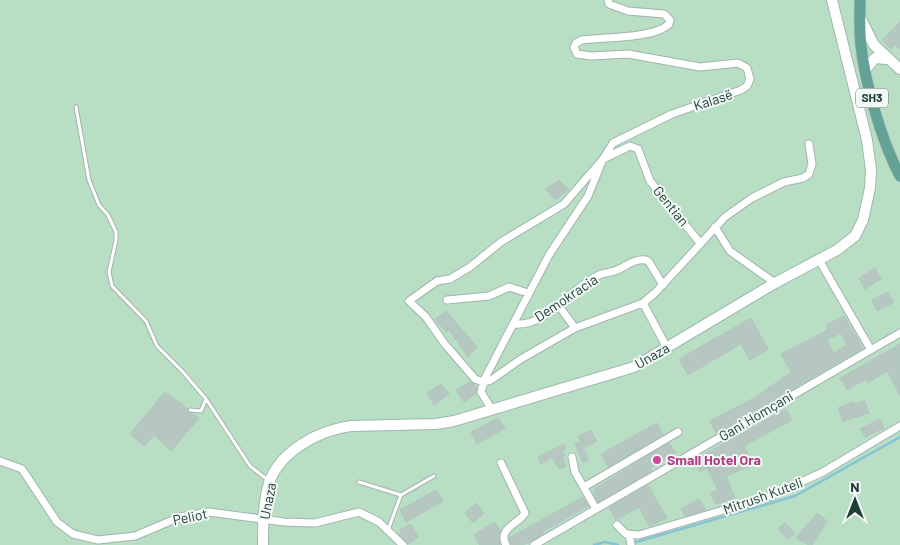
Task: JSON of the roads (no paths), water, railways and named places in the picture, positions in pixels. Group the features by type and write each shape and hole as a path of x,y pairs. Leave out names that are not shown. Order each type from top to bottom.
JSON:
{"main road":[{"name":"Unaza","path":"263,545 264,519 270,481 279,465 306,441 341,427 373,424 444,424 634,367 846,244 860,228 871,177 867,140 832,0"},
{"name":"SH3","path":"860,0 861,49 883,134 900,176"},
{"path":"860,17 874,45 900,69"},
{"path":"866,69 876,58 887,59"}],"street":[{"name":"Kalasë","path":"484,382 528,293 549,255 588,196 603,159 613,143 678,111 741,90 747,86 750,79 747,68 738,63 700,67 628,54 591,56 576,54 574,47 576,43 582,40 627,37 658,30 669,24 670,20 664,14 619,10 609,4 608,0"},
{"path":"603,159 564,204 501,242 470,268 450,279 436,281 409,301 426,317 444,343 475,379 484,382 491,380 521,359 575,328 643,303 663,284 715,226 752,198 784,182 804,178 809,174 812,164 809,144"},
{"name":"Gentian","path":"603,159 623,148 636,146 642,156 650,181 700,243"},
{"path":"715,226 730,251 775,284"},
{"name":"Demokracia","path":"514,324 528,323 559,306 579,287 599,275 617,270 642,259 649,262 663,284"},
{"path":"818,260 871,350"},
{"path":"447,300 488,296 509,287 528,293"},
{"path":"643,303 667,348"},
{"path":"559,306 575,328"},
{"name":"Gani Homçani","path":"534,545 900,333"},
{"path":"484,382 483,398 492,410"},
{"name":"Mitrush Kuteli","path":"630,534 639,534 670,527 771,496 824,472 900,426"},
{"path":"584,487 678,432"},
{"path":"572,457 576,472 596,509"},
{"name":"Peliot","path":"0,461 22,470 57,522 73,534 98,540 135,536 180,517 209,512 284,522 315,523 359,512 380,522 403,545"},
{"path":"501,463 525,513 505,532 504,541 506,545"},
{"path":"617,525 630,534 631,545"}],"lane":[{"path":"76,107 89,180 99,205 108,215 116,232 109,272 112,286 146,320 157,346 206,399 250,466 270,481"},
{"path":"190,410 201,411 206,399"},
{"path":"388,530 393,522 401,495 434,476"},
{"path":"359,482 401,495"}],"waterway":[{"path":"633,543 795,496 900,437"},
{"path":"594,545 605,542 618,545"}],"place":[{"name":"Small Hotel Ora","path":"657,460"}]}
